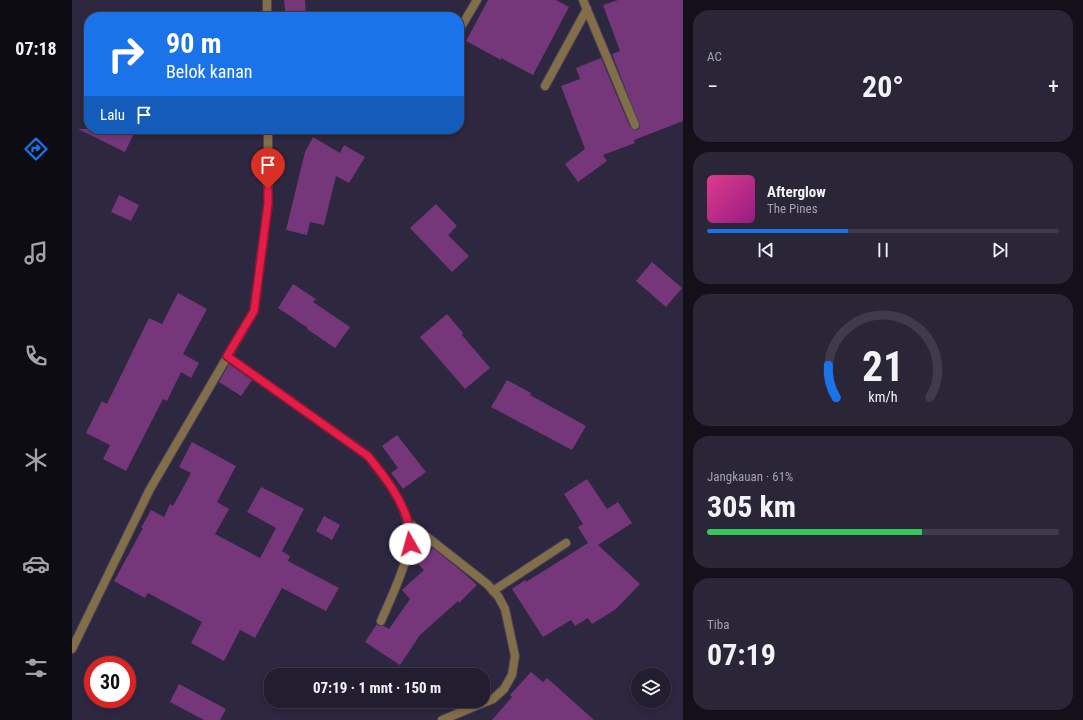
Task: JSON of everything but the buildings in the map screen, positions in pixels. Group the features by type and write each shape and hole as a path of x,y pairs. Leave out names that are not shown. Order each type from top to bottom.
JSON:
{"street":[{"path":"267,0 267,12"},
{"path":"464,22 477,0"},
{"path":"583,0 635,125"},
{"path":"545,86 587,10"},
{"path":"72,649 150,489 254,311 268,204 268,134"},
{"path":"227,356 368,456 386,478 397,496 408,522 410,544 404,567 381,622"},
{"path":"408,522 487,584 498,596 506,610 515,656 512,674 504,688 494,699 442,720"},
{"path":"493,591 566,543"}],"route":[{"path":"268,189 268,204 254,311 227,356 368,456 386,478 397,496 408,522 410,544"}]}
